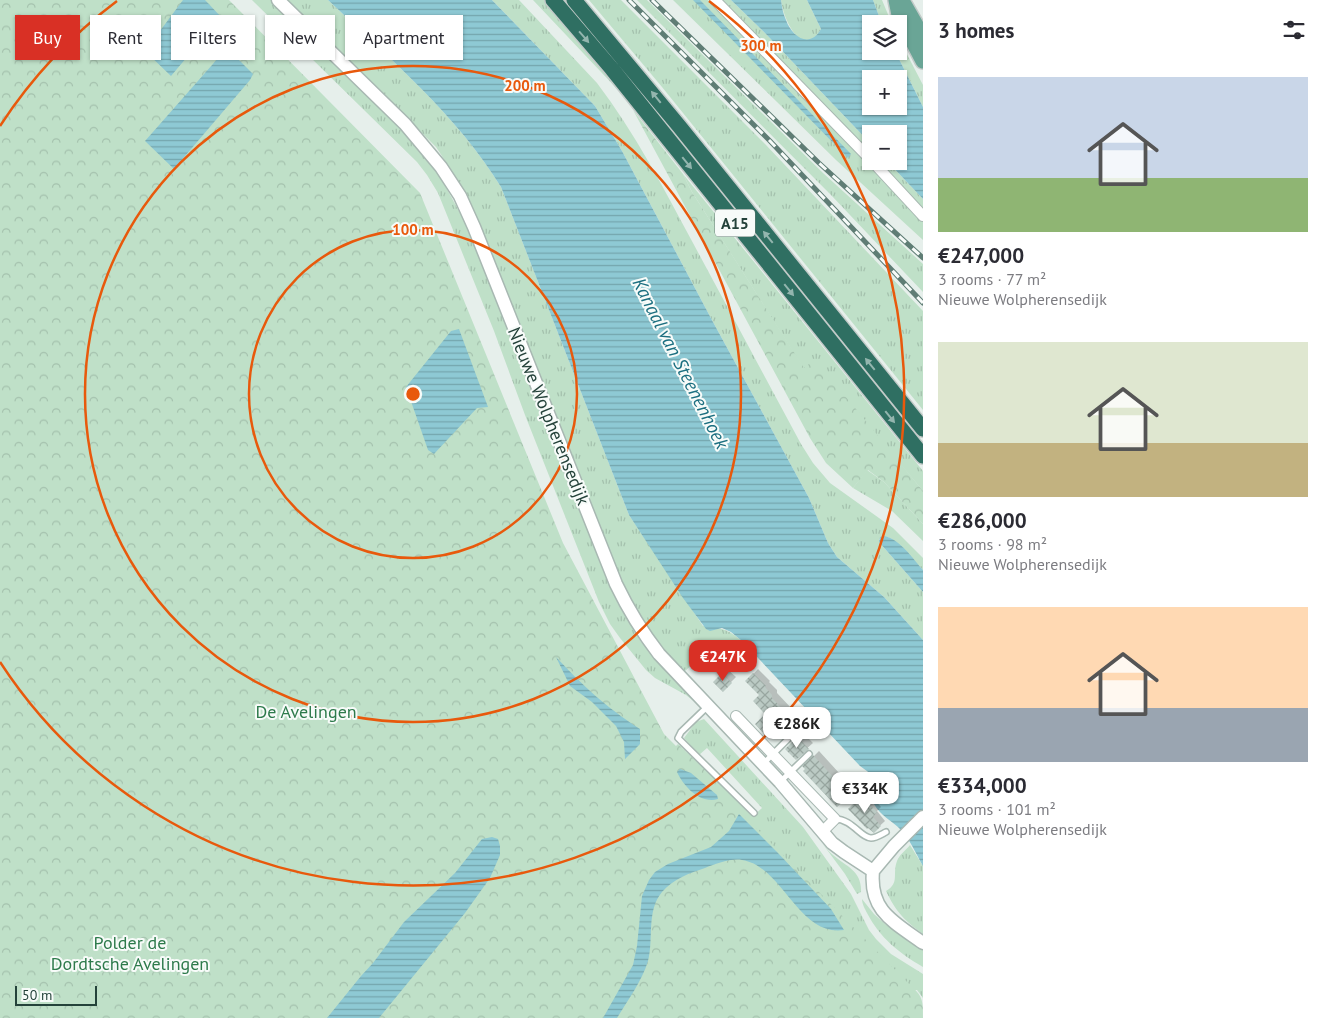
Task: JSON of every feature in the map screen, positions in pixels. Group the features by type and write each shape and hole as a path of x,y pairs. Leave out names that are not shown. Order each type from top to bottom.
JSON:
{"highway":[{"name":"A15","path":"553,0 612,69 923,456"},
{"name":"A15","path":"574,0 651,91 923,429"}],"main road":[{"path":"896,0 899,15 923,61"},
{"path":"901,0 923,37"}],"street":[{"name":"Nieuwe Wolpherensedijk","path":"278,0 405,124 441,167 460,196 616,584 629,611 645,636 659,654 780,782 822,832 844,852 873,871"},
{"path":"715,0 862,151"},
{"path":"880,170 923,216"},
{"path":"736,716 835,819 822,832"},
{"path":"923,817 894,846 873,871 873,892 877,904 894,923 923,943"}],"lane":[{"path":"708,706 681,732 678,738 754,813"},
{"path":"763,764 794,734 797,722"},
{"path":"780,782 809,754"},
{"path":"835,819 849,823 867,838 886,832"}],"green space":[{"name":"De Avelingen","path":"0,0 229,0 244,15 171,15 171,60 255,60 255,26 265,36 265,60 288,60 420,193 563,543 664,734 676,746 678,744 726,789 722,793 918,992 922,1003 923,1018 0,1018"},
{"path":"252,0 271,0 286,15 267,15"},
{"path":"288,0 328,0 345,16 345,57 335,47 335,15 303,15"},
{"path":"492,0 519,0 597,83 624,122 671,202 813,463 830,483 893,528 923,558 923,570 892,539 888,537 879,539 879,542 923,592 923,640 884,597 837,557 828,543 809,498 622,151 595,106"},
{"path":"533,0 546,0 618,90"},
{"path":"589,0 621,0 766,145 923,311 923,410 662,87"},
{"path":"637,0 647,0 823,173 923,264 923,292 831,195"},
{"path":"673,0 708,0 862,156 862,170 875,170 923,222 923,240 836,160"},
{"path":"720,0 731,0 765,33 862,135 862,144 806,85"},
{"path":"781,0 807,0 821,29 814,38 807,41 795,34 785,17"},
{"path":"873,0 882,0 888,15 879,15"},
{"path":"907,54 923,85 923,107 907,75 907,70 904,70 900,60 907,60"},
{"path":"313,60 331,60 414,142 437,171 471,233 566,477 618,604 641,642 696,703 686,695 655,678 646,670 610,624 599,602 494,331 438,193 417,162"},
{"path":"348,60 392,60 443,111 464,136 501,187 629,515 703,626 724,630 742,641 724,643 717,646 684,672 651,634 621,584 483,232 461,185 436,147"},
{"path":"633,110 683,174 692,192 804,368 814,360 825,371 923,491 923,524 884,482 868,470 853,488 826,463 810,438"},
{"path":"886,170 896,170 923,199 923,209"},
{"path":"683,174 923,471 923,491 897,460 804,369 692,192"},
{"path":"867,470 884,482 923,524 923,541 892,511 853,488"},
{"path":"704,719 803,827 851,894 869,930 876,939 891,954 923,974 923,998 917,990 583,1018 717,795 726,789 753,816 762,808 707,748 699,755 684,738 696,722"},
{"path":"822,843 832,854 853,870 859,879 861,892 857,894"},
{"path":"910,845 923,866 923,934 901,916 886,891 893,885 898,859"},
{"path":"862,899 885,924 923,950 923,967 898,950 884,937 872,922"}],"water":[{"path":"183,0 205,0 219,15 172,15"},
{"name":"Kanaal van Steenenhoek","path":"328,0 492,0 595,106 622,151 809,498 828,543 837,557 884,597 923,640 923,866 904,833 879,811 874,804 872,800 871,774 860,766 742,641 731,632 722,628 710,631 706,629 683,598 629,515 501,187 464,136 443,111 392,60 463,60 463,15 345,16"},
{"path":"693,0 700,0 851,154 848,158"},
{"path":"731,0 781,0 783,13 792,31 797,36 807,39 817,35 821,29 807,0 873,0 879,15 862,15 862,60 900,60 904,70 862,70 862,115 907,115 907,75 923,107 923,199 896,170 907,170 907,125 862,125 862,135"},
{"path":"171,16 171,60 185,60 171,76 154,60 161,60 161,30"},
{"path":"216,60 239,60 253,74 250,80 174,169 145,141"},
{"path":"459,329 488,407 477,408 434,454 428,450 406,387 451,331"},
{"path":"884,536 901,545 923,570 923,592 879,542 880,537"},
{"path":"556,657 595,696 640,729 640,744 625,759 624,742 616,726 592,702 570,686"},
{"path":"680,769 691,773 717,795 718,799 705,799 693,793 680,778 677,772"},
{"path":"739,814 831,909 844,930 828,929 814,923 802,913 769,874 756,865 742,860 718,863 682,877 671,883 662,892 657,900 652,916 650,952 642,976 617,1018 603,1018 633,965 637,946 642,896 649,880 655,872 668,864 711,847 729,831"},
{"path":"492,837 498,839 500,855 490,878 465,913 379,1018 327,1018 404,922 455,873 482,839"}],"building":[{"path":"722,673 732,683 723,692 713,682"},
{"path":"753,673 766,686 772,698 789,716 767,737 755,724 765,714 753,701 759,695 745,681"},
{"path":"797,737 809,749 796,760 785,749"},
{"path":"813,755 836,780 831,785 845,800 837,807 803,771 805,769 802,766"},
{"path":"861,796 877,812 873,817 881,826 874,833 867,829 848,809"}],"railway":[{"path":"629,0 770,141 923,303"},
{"path":"652,0 819,163 923,258"}],"park label":[{"name":"Polder de Dordtsche Avelingen","path":"130,952"}]}
